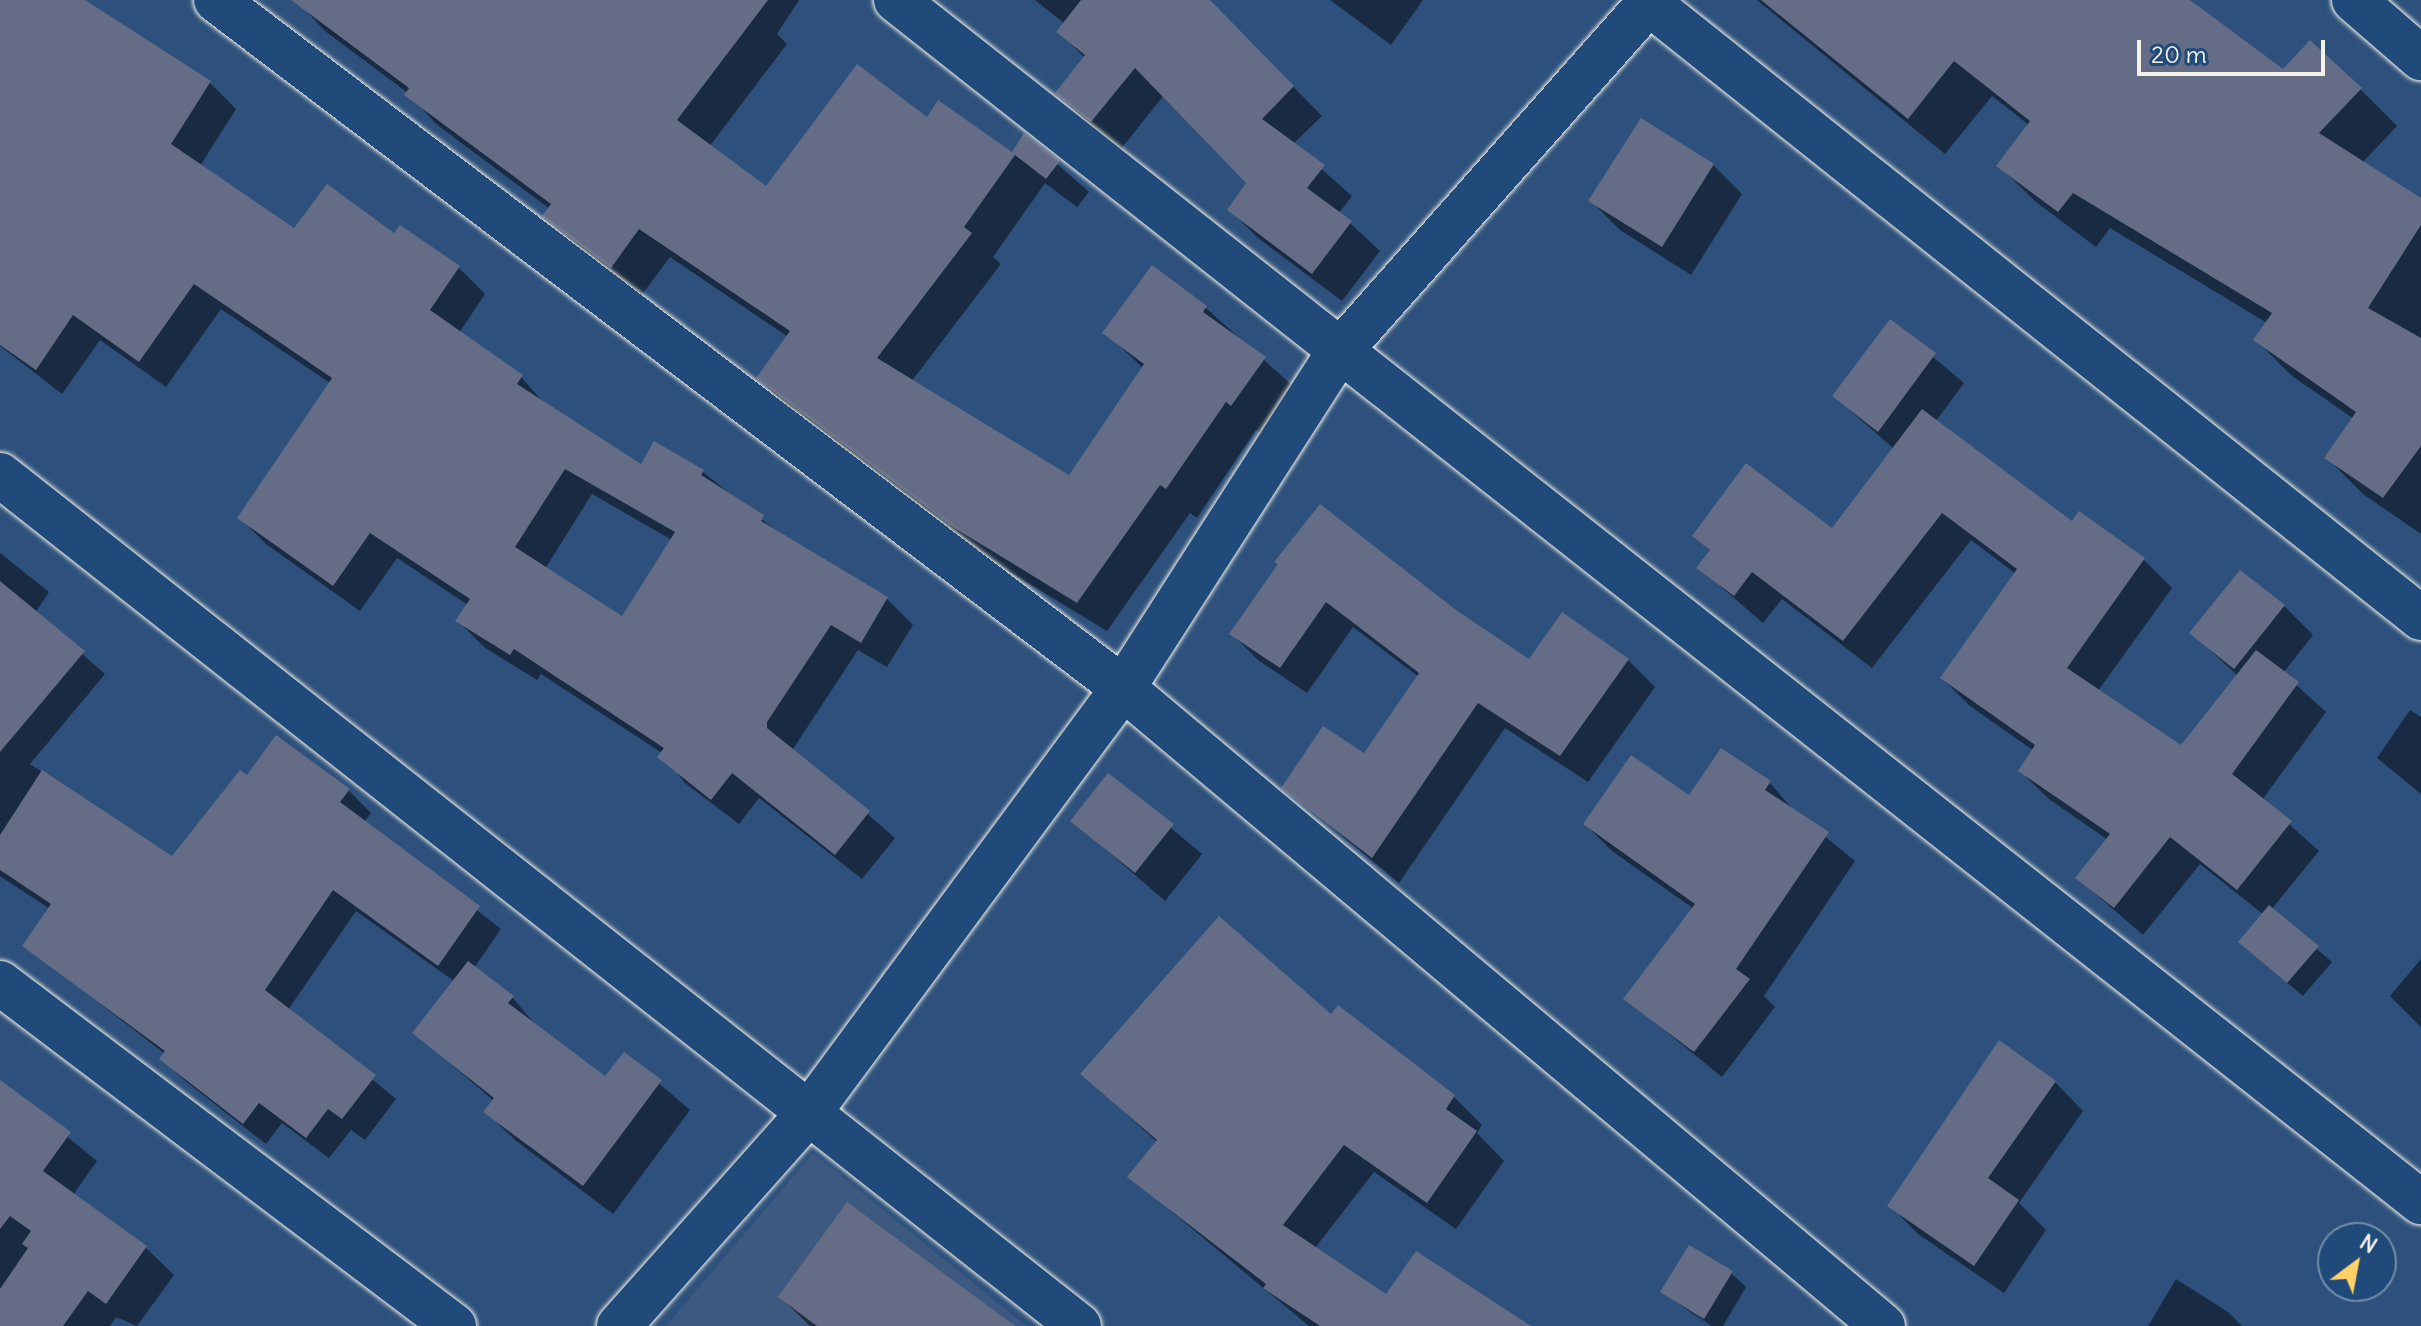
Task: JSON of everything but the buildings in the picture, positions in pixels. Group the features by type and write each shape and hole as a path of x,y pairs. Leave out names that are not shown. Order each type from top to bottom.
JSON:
{"street":[{"path":"216,0 1123,688 1883,1326"},
{"path":"896,0 2421,1202"},
{"path":"2354,0 2421,58"},
{"path":"619,1326 809,1113 1123,688 1339,352 1648,1 2421,618"},
{"path":"0,475 1079,1326"},
{"path":"0,983 454,1326"}],"shaded area":[{"path":"813,1153 1026,1326 666,1326"}]}
